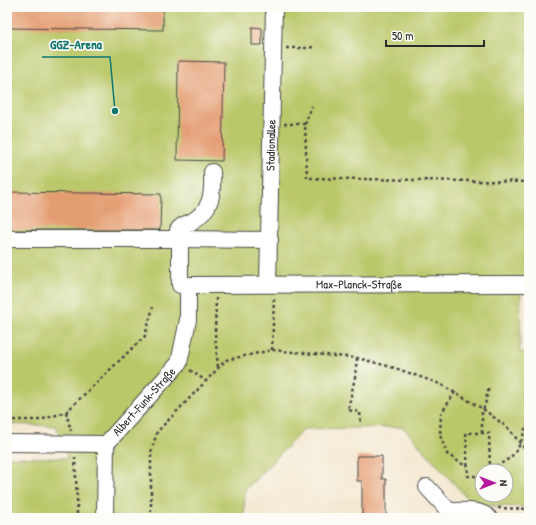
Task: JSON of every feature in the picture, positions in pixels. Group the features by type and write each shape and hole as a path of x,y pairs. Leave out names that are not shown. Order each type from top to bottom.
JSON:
{"street":[{"name":"Stadionallee","path":"268,284 274,7"},
{"name":"Albert-Funk-Straße","path":"105,518 106,444 180,363 188,320 178,230 180,226 198,217 205,211 213,191 212,172"},
{"path":"7,239 270,240"},
{"name":"Max-Planck-Straße","path":"184,285 529,284"},
{"path":"7,442 106,444"},
{"path":"427,487 449,510 485,515"}],"path":[{"path":"274,47 313,47"},
{"path":"312,106 305,124 307,178 529,182"},
{"path":"272,123 305,124"},
{"path":"216,298 214,334 218,368"},
{"path":"272,350 274,301"},
{"path":"7,420 40,420 66,412 145,336 153,306"},
{"path":"151,518 151,453 157,432 226,360 272,350 357,358 395,368 440,384 483,409 508,428 529,454"},
{"path":"357,358 355,377 348,410 360,412 361,425"},
{"path":"180,363 206,381"},
{"path":"482,432 482,412 489,386"},
{"path":"455,392 441,414 440,435 447,454 468,467"},
{"path":"66,412 74,444 77,518"},
{"path":"504,463 521,445 525,429 529,427"},
{"path":"474,476 468,476 466,433 489,432 490,463"},
{"path":"485,515 487,508 529,509"}],"green space":[{"path":"7,7 529,7 529,277 521,283 520,352 529,353 529,507 468,505 468,499 403,427 304,429 245,490 244,518 7,518 7,457 68,458 56,426 7,424"}],"building":[{"path":"7,7 163,7 163,30 7,28"},
{"path":"252,27 262,28 262,45 252,45"},
{"path":"178,61 224,62 222,161 177,160"},
{"path":"7,192 161,194 160,230 7,230"},
{"path":"357,456 382,456 382,479 386,479 386,516 382,516 382,518 362,517 362,481 357,481"}],"place":[{"name":"GGZ-Arena","path":"115,111"}]}
